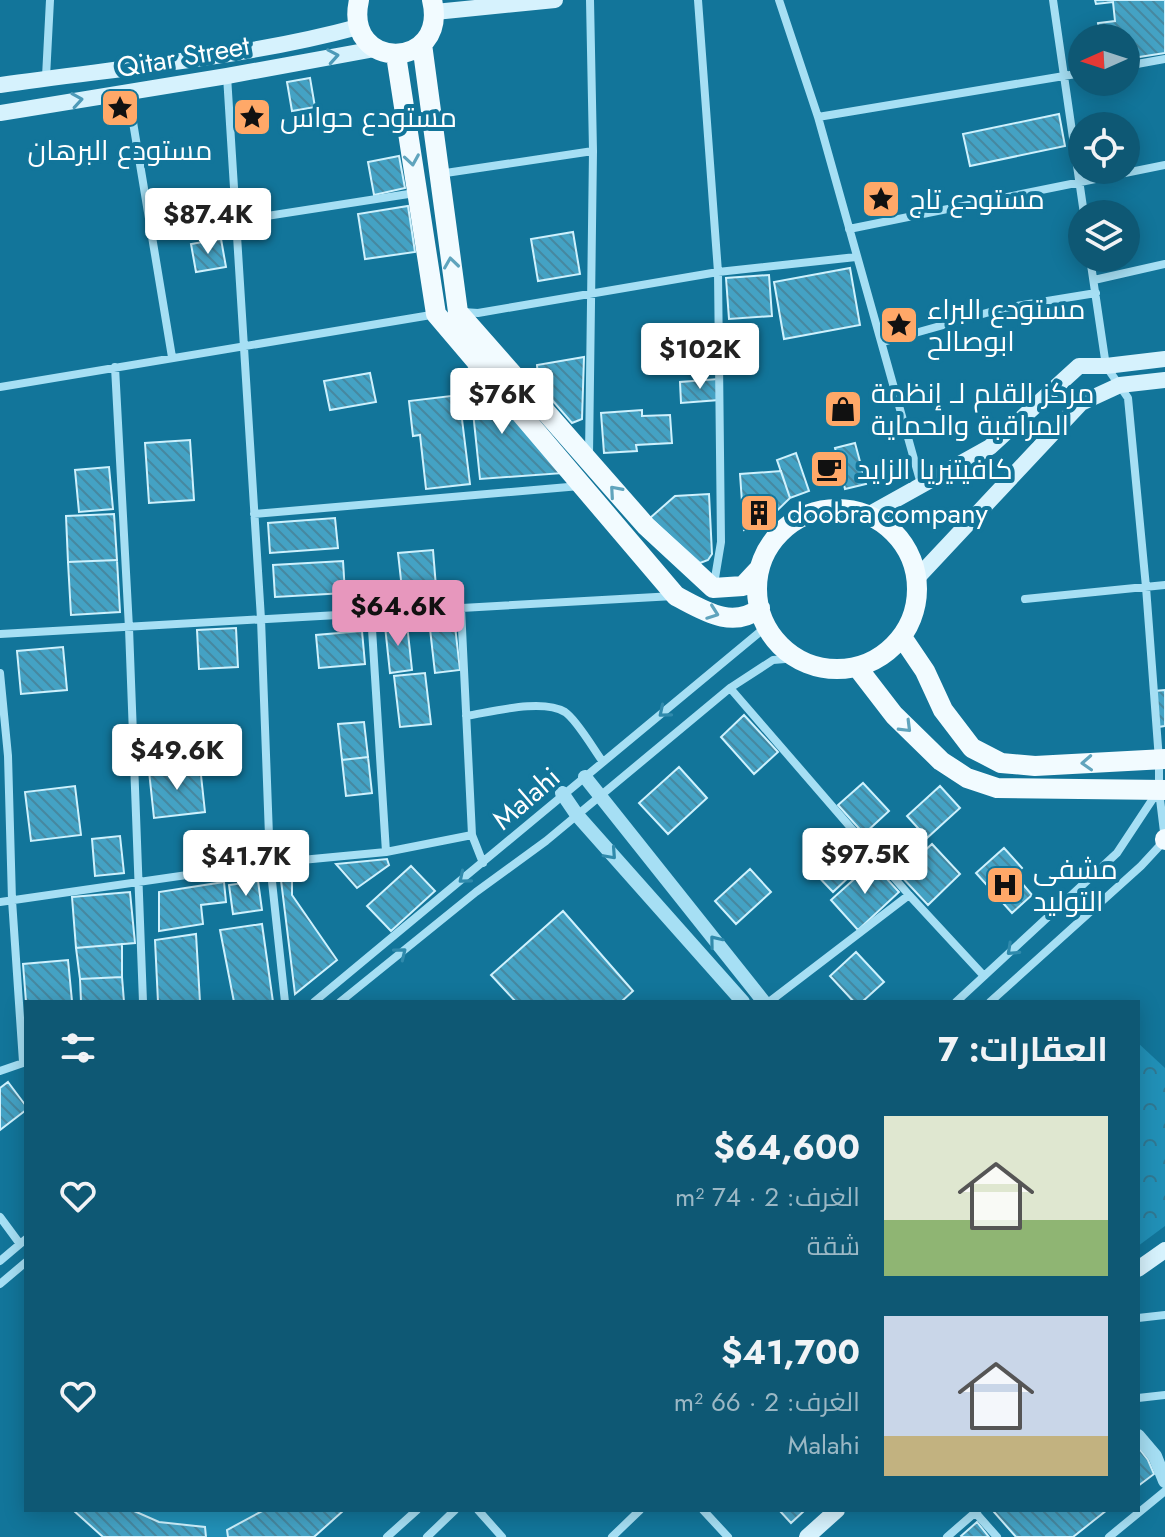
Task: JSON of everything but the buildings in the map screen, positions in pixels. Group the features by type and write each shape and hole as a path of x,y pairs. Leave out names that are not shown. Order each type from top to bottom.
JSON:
{"main road":[{"path":"358,0 356,14 362,36 375,49 396,55 405,54 422,44 434,27 434,6 555,0"},
{"name":"Qitar Street","path":"4,84 221,53 320,37 358,27"},
{"path":"422,44 458,312 646,526 713,588 743,586 758,570 769,547 784,529 803,517 824,510 847,509 868,515 886,525 901,540 917,578 914,608 902,637 874,660 857,667 836,669 816,666 797,658 779,644 763,617 758,570"},
{"name":"Qitar Street","path":"6,112 375,49"},
{"path":"396,55 436,314 676,596 719,618 763,617"},
{"path":"4,84 6,112"},
{"path":"868,515 990,447 1079,366 1165,359"},
{"path":"917,578 1081,403 1120,385 1165,380"},
{"path":"629,541 646,526"},
{"path":"902,637 925,671 952,723 972,748 1001,763 1035,766 1162,759"},
{"path":"857,667 894,715 941,761 967,778 997,788 1162,790"},
{"path":"1140,1268 1165,1250"},
{"path":"807,1537 835,1512"}],"street":[{"path":"46,77 50,0"},
{"path":"590,0 593,151 587,450 592,464"},
{"path":"698,0 718,272 721,542 713,588"},
{"path":"779,0 818,117 921,484"},
{"path":"1053,0 1069,112"},
{"path":"1140,63 1165,59"},
{"path":"818,117 1068,75"},
{"path":"227,76 261,619 270,863 285,1000"},
{"path":"128,92 172,357"},
{"path":"439,174 593,151"},
{"path":"1140,170 1165,165"},
{"path":"849,229 1075,184"},
{"path":"151,234 417,193"},
{"path":"0,387 436,314 478,313 718,272 856,257"},
{"path":"1094,280 1165,264"},
{"path":"992,1000 1141,866 1165,840 1162,759 1128,398 1106,366 1093,272"},
{"path":"883,342 1004,308 1096,293"},
{"path":"115,367 129,628 143,1000"},
{"path":"254,514 582,486"},
{"path":"1025,599 1165,585"},
{"path":"0,634 676,596"},
{"path":"461,608 472,835 483,863"},
{"path":"371,613 386,852"},
{"name":"Malahi","path":"316,1000 603,762 763,617"},
{"name":"Malahi","path":"343,1000 577,815 730,688 773,660 797,658"},
{"path":"0,673 24,1062 0,1071"},
{"path":"730,688 909,895 984,976"},
{"path":"466,716 550,706 567,713 603,762"},
{"path":"585,777 765,1000"},
{"path":"958,1000 1117,853 1162,790"},
{"path":"562,793 577,815 741,1000"},
{"path":"0,902 270,863 386,852 472,835"},
{"path":"770,1000 909,895"},
{"path":"0,1217 23,1242 0,1261"},
{"path":"0,1284 24,1264"},
{"path":"1140,1318 1165,1315"},
{"path":"1140,1398 1165,1395"},
{"path":"1140,1438 1155,1456 1165,1481"},
{"path":"1140,1512 1165,1491"},
{"path":"387,1537 415,1512"},
{"path":"427,1537 453,1512"},
{"path":"480,1512 502,1537"},
{"path":"612,1537 638,1512"},
{"path":"705,1512 728,1537"},
{"path":"947,1537 975,1512"},
{"path":"977,1512 997,1537"},
{"path":"1109,1537 1139,1512"}],"green space":[{"path":"1140,1045 1165,1068 1165,1226 1140,1245"},
{"path":"75,1512 342,1512 314,1537 103,1537"}],"place":[{"name":"مستودع البرهان","path":"120,108"},
{"name":"مستودع حواس","path":"252,117"},
{"name":"مستودع تاج","path":"881,199"},
{"name":"مستودع البراء ابوصالح","path":"899,325"},
{"name":"مركز القلم لـ إنظمة المراقبة والحماية","path":"843,409"},
{"name":"كافيتيريا الزايد","path":"829,469"},
{"name":"doobra company","path":"759,513"},
{"name":"مشفى التوليد","path":"1005,885"}]}
